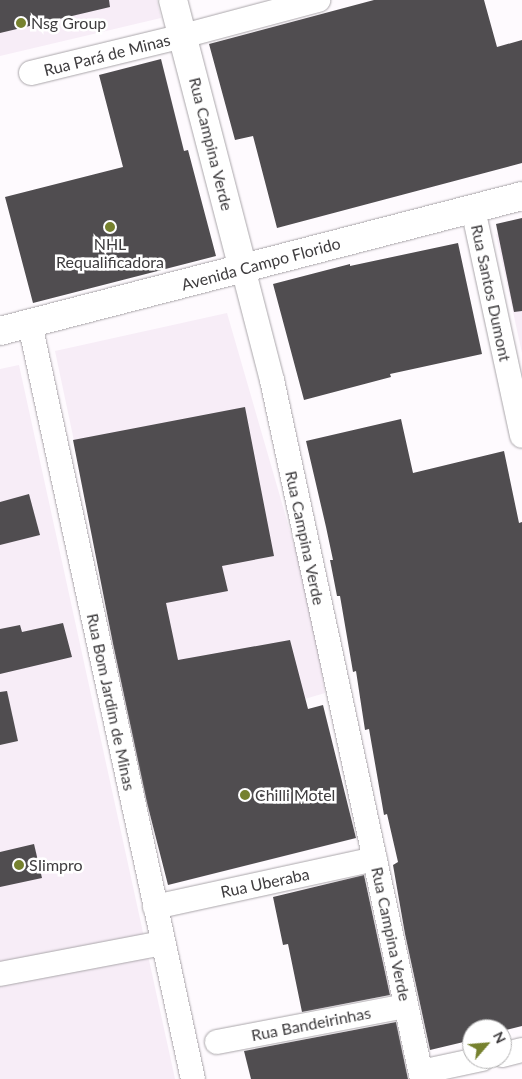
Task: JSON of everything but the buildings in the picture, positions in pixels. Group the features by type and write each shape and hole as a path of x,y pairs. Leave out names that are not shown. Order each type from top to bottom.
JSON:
{"main road":[{"name":"Rua Campina Verde","path":"173,0 243,268"},
{"name":"Avenida Campo Florido","path":"0,331 522,196"}],"street":[{"name":"Rua Pará de Minas","path":"31,73 183,36 318,0"},
{"name":"Rua Santos Dumont","path":"473,209 522,436"},
{"name":"Rua Campina Verde","path":"243,268 272,380 421,1076"},
{"name":"Rua Bom Jardim de Minas","path":"30,324 193,1079"},
{"name":"Rua Uberaba","path":"155,907 374,859"},
{"path":"0,974 163,943"},
{"name":"Rua Bandeirinhas","path":"217,1042 406,1006"},
{"path":"421,1076 462,1065"}],"shaded area":[{"path":"0,0 157,0 161,18 0,56"},
{"path":"522,227 522,353 496,234"},
{"path":"227,313 312,607 325,693 139,748 55,351"},
{"path":"19,365 175,1079 0,1079 0,369"}],"place":[{"name":"Nsg Group","path":"21,23"},
{"name":"NHL Requalificadora","path":"110,227"},
{"name":"Chilli Motel","path":"245,795"},
{"name":"SIimpro","path":"19,865"}]}
